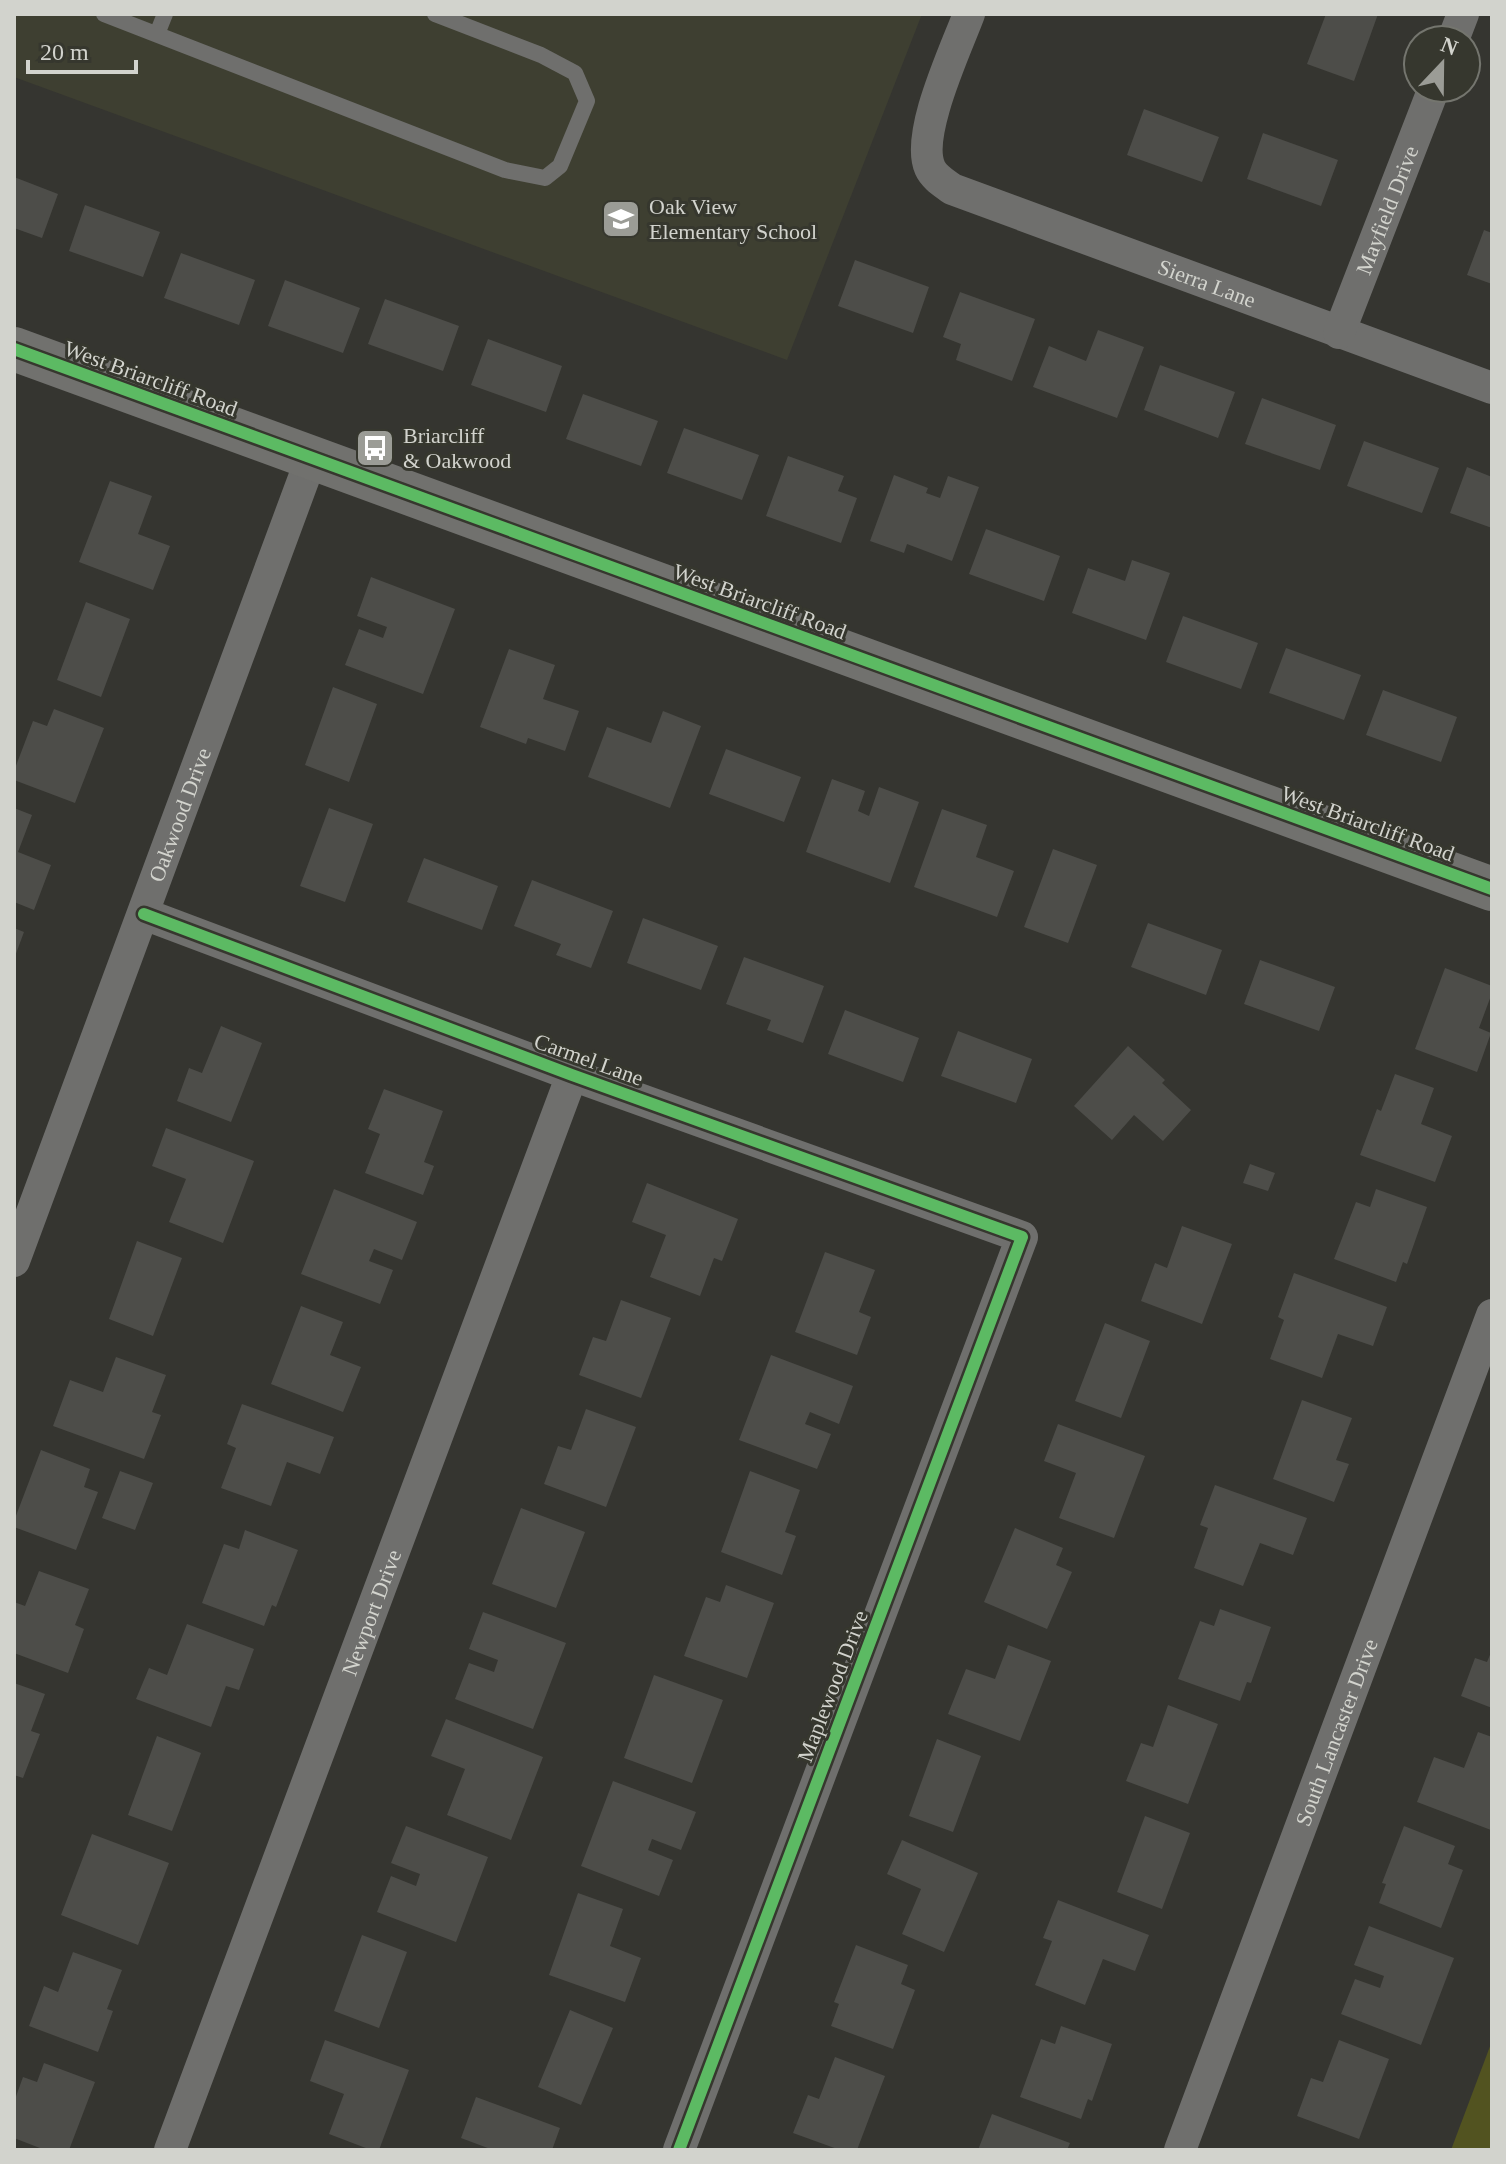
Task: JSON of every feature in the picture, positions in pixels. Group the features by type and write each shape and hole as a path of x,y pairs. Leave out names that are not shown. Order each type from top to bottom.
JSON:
{"street":[{"name":"Sierra Lane","path":"969,14 925,142 930,168 940,181 952,189 1492,388"},
{"name":"Mayfield Drive","path":"1339,333 1428,104"},
{"name":"West Briarcliff Road","path":"14,349 1492,889"},
{"name":"Oakwood Drive","path":"14,1261 311,459"},
{"name":"Carmel Lane","path":"144,914 572,1075 1022,1237"},
{"name":"Newport Drive","path":"170,2150 572,1075"},
{"name":"Maplewood Drive","path":"679,2150 1022,1237"},
{"name":"South Lancaster Drive","path":"1180,2150 1492,1315"}],"lane":[{"path":"104,14 505,170 545,178 560,166 587,101 575,73 541,55 435,14"},
{"path":"157,34 165,14"}],"shaded area":[{"name":"Oak View Elementary School","path":"14,14 922,14 787,360 14,77"},
{"path":"1492,2041 1492,2150 1451,2150"}],"building":[{"path":"1326,14 1378,14 1354,81 1307,64"},
{"path":"1144,109 1219,137 1202,182 1127,155"},
{"path":"1263,133 1338,160 1321,206 1247,179"},
{"path":"14,177 58,194 42,238 14,228"},
{"path":"85,205 160,232 143,277 69,251"},
{"path":"1484,230 1492,233 1492,284 1467,275"},
{"path":"181,253 255,280 239,325 164,298"},
{"path":"855,260 929,287 913,333 838,306"},
{"path":"285,280 360,308 343,353 268,326"},
{"path":"960,292 1035,319 1012,381 956,360 961,344 943,337"},
{"path":"385,299 459,326 443,371 368,344"},
{"path":"1098,330 1144,347 1117,418 1033,387 1049,346 1086,361"},
{"path":"488,339 562,366 546,412 471,385"},
{"path":"1160,365 1235,392 1218,438 1144,410"},
{"path":"583,394 658,421 641,466 566,439"},
{"path":"1262,398 1336,425 1320,470 1245,444"},
{"path":"684,428 759,455 742,500 667,473"},
{"path":"1364,441 1439,468 1422,513 1347,486"},
{"path":"788,456 844,476 838,491 857,498 841,543 766,516"},
{"path":"1467,467 1492,477 1492,528 1450,513"},
{"path":"894,475 928,488 926,493 940,498 948,476 979,487 952,561 907,544 904,553 870,541"},
{"path":"110,481 152,496 138,534 170,546 153,590 79,562"},
{"path":"986,529 1060,556 1044,601 969,574"},
{"path":"1132,560 1170,573 1146,640 1072,613 1088,568 1125,581"},
{"path":"371,577 455,609 423,694 345,665 359,629 383,638 387,627 357,616"},
{"path":"86,602 130,619 101,697 57,680"},
{"path":"1183,616 1258,643 1241,689 1166,662"},
{"path":"1286,648 1361,675 1344,720 1269,693"},
{"path":"509,649 555,665 543,699 579,711 565,751 528,738 526,744 480,727"},
{"path":"333,687 377,704 349,782 305,765"},
{"path":"1383,690 1457,717 1441,762 1366,735"},
{"path":"54,709 104,728 75,803 14,780 14,771 33,721 47,726"},
{"path":"663,711 701,726 670,808 588,777 607,727 651,743"},
{"path":"726,749 801,777 784,822 709,794"},
{"path":"832,779 865,791 858,811 869,816 879,787 919,802 890,883 806,852"},
{"path":"14,808 32,815 18,852 51,865 34,910 14,902"},
{"path":"329,808 373,824 345,902 300,886"},
{"path":"942,809 987,825 976,857 1014,871 997,917 914,887"},
{"path":"1053,849 1097,865 1068,943 1024,927"},
{"path":"424,858 498,886 482,930 407,902"},
{"path":"532,880 613,911 591,968 556,955 561,944 514,926"},
{"path":"643,918 718,946 701,990 627,963"},
{"path":"1148,923 1222,950 1206,995 1131,967"},
{"path":"14,928 24,932 14,959"},
{"path":"744,957 824,986 803,1043 767,1030 771,1020 726,1004"},
{"path":"1260,960 1335,987 1319,1031 1244,1004"},
{"path":"1445,968 1492,986 1479,1028 1491,1033 1477,1072 1415,1049"},
{"path":"845,1010 919,1038 903,1082 828,1054"},
{"path":"221,1026 262,1043 231,1122 177,1101 189,1068 202,1073"},
{"path":"958,1031 1032,1059 1016,1103 941,1076"},
{"path":"1128,1046 1165,1080 1162,1083 1191,1110 1163,1141 1134,1115 1112,1140 1074,1106"},
{"path":"1395,1074 1434,1088 1421,1124 1452,1136 1435,1182 1360,1155 1377,1109 1381,1111"},
{"path":"384,1089 443,1111 424,1162 434,1166 423,1195 365,1173 380,1134 368,1129"},
{"path":"166,1128 254,1161 223,1243 169,1222 186,1179 152,1166"},
{"path":"1250,1164 1275,1173 1268,1191 1243,1183"},
{"path":"647,1183 738,1219 722,1261 714,1258 700,1296 650,1277 666,1235 632,1222"},
{"path":"334,1189 417,1222 402,1260 374,1249 369,1261 393,1270 380,1304 301,1274"},
{"path":"1376,1189 1427,1207 1407,1264 1403,1262 1396,1282 1334,1259 1356,1202 1370,1207"},
{"path":"1182,1226 1232,1244 1202,1324 1141,1301 1155,1263 1167,1268"},
{"path":"137,1241 182,1258 153,1336 109,1319"},
{"path":"825,1252 875,1270 859,1312 871,1317 857,1355 795,1332"},
{"path":"1294,1273 1387,1307 1373,1346 1338,1334 1322,1378 1270,1359 1284,1320 1278,1317"},
{"path":"621,1300 671,1318 641,1398 579,1375 593,1337 606,1341"},
{"path":"301,1306 343,1322 330,1355 361,1367 343,1412 271,1384"},
{"path":"1105,1323 1150,1341 1121,1418 1075,1401"},
{"path":"771,1355 853,1386 839,1424 810,1412 805,1424 831,1434 817,1469 739,1440"},
{"path":"116,1357 166,1375 152,1412 161,1415 144,1459 53,1426 70,1380 103,1392"},
{"path":"1302,1400 1352,1418 1336,1460 1349,1464 1334,1502 1273,1479"},
{"path":"242,1404 334,1437 320,1474 287,1462 271,1506 221,1488 236,1448 227,1444"},
{"path":"586,1409 636,1427 606,1507 544,1484 558,1446 571,1450"},
{"path":"1058,1424 1145,1456 1114,1538 1059,1518 1076,1473 1044,1461"},
{"path":"41,1450 90,1469 84,1487 98,1492 76,1550 14,1527"},
{"path":"120,1471 153,1483 135,1530 102,1518"},
{"path":"750,1471 800,1490 785,1532 796,1536 782,1575 721,1552"},
{"path":"1215,1485 1307,1518 1293,1555 1260,1543 1243,1586 1194,1568 1208,1528 1200,1525"},
{"path":"521,1508 585,1532 556,1608 492,1584"},
{"path":"1015,1528 1063,1548 1056,1565 1072,1572 1047,1629 984,1602"},
{"path":"245,1530 298,1550 276,1607 272,1605 264,1626 202,1603 224,1544 239,1549"},
{"path":"39,1571 89,1589 75,1625 84,1629 68,1673 14,1653 14,1602 25,1606"},
{"path":"726,1585 774,1603 747,1678 684,1656 706,1597 720,1602"},
{"path":"1220,1609 1271,1627 1251,1683 1247,1682 1240,1701 1178,1679 1200,1621 1214,1626"},
{"path":"483,1612 566,1643 533,1729 455,1699 469,1663 494,1672 498,1660 469,1649"},
{"path":"187,1624 254,1649 239,1690 226,1686 211,1727 136,1699 149,1668 167,1675"},
{"path":"1008,1645 1051,1661 1020,1741 948,1714 966,1669 995,1679"},
{"path":"1492,1650 1492,1708 1461,1696 1475,1658 1487,1662"},
{"path":"654,1675 723,1700 692,1783 624,1758"},
{"path":"14,1683 45,1694 31,1731 40,1734 23,1778 14,1775"},
{"path":"1168,1705 1218,1724 1188,1804 1126,1781 1141,1743 1153,1747"},
{"path":"446,1719 543,1757 511,1840 447,1815 465,1769 431,1756"},
{"path":"1478,1732 1492,1737 1491,1830 1417,1802 1434,1757 1464,1768"},
{"path":"157,1736 201,1753 172,1831 128,1815"},
{"path":"937,1739 981,1756 953,1832 909,1816"},
{"path":"613,1781 696,1812 681,1850 652,1839 648,1850 673,1860 659,1896 581,1866"},
{"path":"1145,1816 1190,1833 1162,1909 1117,1892"},
{"path":"406,1826 488,1857 456,1942 377,1912 391,1876 416,1886 420,1874 391,1863"},
{"path":"1404,1826 1455,1846 1448,1864 1463,1870 1441,1928 1379,1903 1386,1884 1382,1883"},
{"path":"92,1834 169,1863 138,1945 61,1915"},
{"path":"902,1840 978,1873 944,1952 902,1934 921,1889 887,1874"},
{"path":"578,1893 623,1909 610,1946 641,1958 625,2002 549,1975"},
{"path":"1058,1900 1149,1935 1135,1971 1103,1959 1085,2005 1035,1985 1052,1941 1043,1938"},
{"path":"1369,1926 1454,1958 1421,2045 1341,2014 1355,1979 1380,1988 1384,1976 1354,1965"},
{"path":"362,1935 407,1952 379,2028 334,2011"},
{"path":"856,1945 908,1965 901,1984 915,1990 893,2049 831,2026 839,2004 834,2002"},
{"path":"73,1952 122,1970 107,2009 113,2011 98,2052 29,2026 44,1986 58,1992"},
{"path":"570,2010 613,2028 581,2105 538,2087"},
{"path":"1061,2026 1112,2044 1092,2101 1088,2099 1081,2119 1020,2097 1041,2039 1055,2044"},
{"path":"325,2040 409,2070 379,2150 371,2150 329,2134 344,2094 310,2081"},
{"path":"1339,2040 1389,2059 1359,2139 1297,2116 1311,2078 1323,2082"},
{"path":"835,2057 885,2076 857,2150 840,2150 793,2133 808,2095 819,2099"},
{"path":"44,2063 95,2082 69,2150 45,2150 14,2138 14,2102 23,2077 37,2082"},
{"path":"476,2097 560,2128 552,2150 493,2150 461,2138"},
{"path":"992,2114 1070,2143 1067,2150 978,2150"}],"cycle path":[{"path":"14,349 1492,889"},
{"path":"144,914 572,1075 1022,1237 679,2150"}],"place":[{"name":"Oak View Elementary School","path":"621,219"},
{"name":"Briarcliff & Oakwood","path":"375,448"}]}
